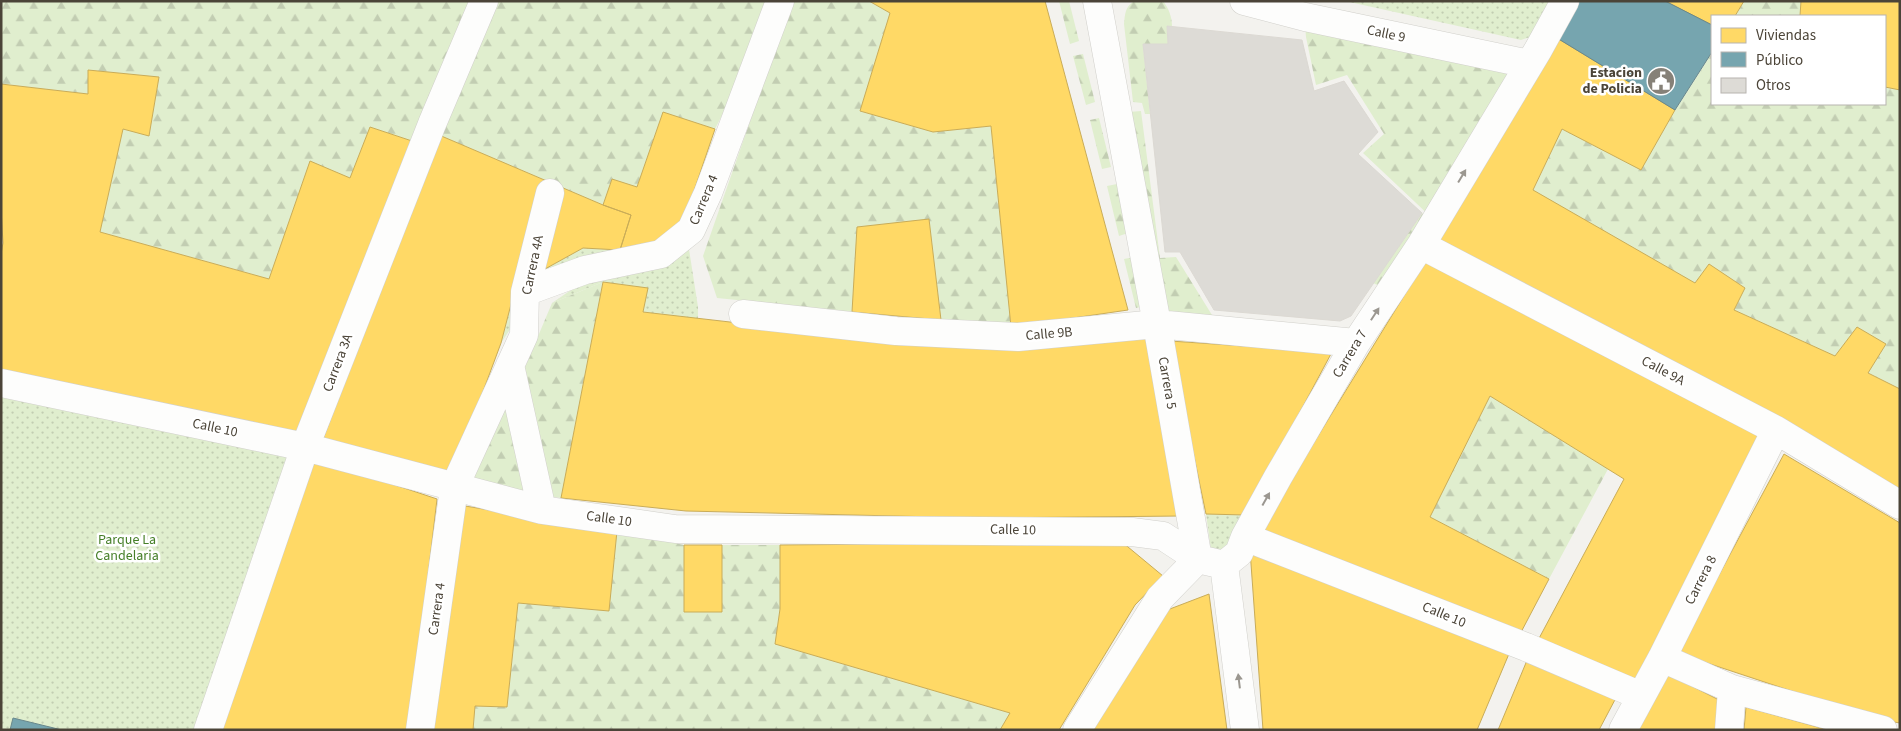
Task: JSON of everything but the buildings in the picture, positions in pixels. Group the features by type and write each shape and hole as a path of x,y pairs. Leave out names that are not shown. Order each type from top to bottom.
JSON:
{"street":[{"name":"Carrera 3A","path":"208,730 305,447 432,124 484,1"},
{"name":"Carrera 4","path":"526,292 585,270 660,254 691,230 708,193 780,1"},
{"name":"Carrera 5","path":"1097,1 1157,324 1211,562"},
{"name":"Calle 9","path":"1244,1 1309,7 1534,57"},
{"name":"Carrera 7","path":"1211,562 1239,553 1245,536 1356,343 1421,244 1534,57 1565,1"},
{"name":"Carrera 4A","path":"454,488 524,335 526,292 550,193"},
{"name":"Calle 9A","path":"1421,244 1776,430 1900,505"},
{"name":"Calle 9B","path":"743,314 896,331 1018,337 1157,324 1356,343"},
{"path":"510,365 542,510"},
{"name":"Calle 10","path":"1,383 305,447 542,510 675,529 1132,532 1163,536 1211,562"},
{"name":"Carrera 8","path":"1623,730 1662,658 1776,430"},
{"name":"Carrera 4","path":"420,730 454,488"},
{"name":"Calle 10","path":"1245,536 1517,644 1641,696"},
{"path":"1078,730 1160,598 1211,562 1244,730"},
{"path":"1662,658 1732,689 1883,730"},
{"path":"1729,730 1732,689"}],"green space":[{"path":"1,1 472,1 415,142 370,127 350,178 310,162 269,279 100,232 123,129 149,136 159,77 88,70 88,94 1,84"},
{"path":"490,1 768,1 744,72 715,129 663,112 637,187 612,179 603,205 439,135"},
{"path":"792,1 869,1 890,13 860,111 933,132 991,126 1011,327 941,320 929,220 857,227 852,312 717,298 703,256"},
{"path":"1059,1 1069,1 1079,41 1070,44"},
{"path":"1134,1 1163,1 1168,10 1172,27 1167,27 1168,44 1143,45 1150,114 1145,114 1142,103 1133,102 1124,24 1127,8"},
{"path":"1345,1 1558,1 1542,33 1521,40"},
{"path":"1744,1 1801,1 1800,15 1736,15"},
{"path":"1305,26 1514,68 1433,219 1363,153 1384,134 1347,75 1316,85"},
{"path":"1083,54 1095,102 1086,105 1073,56"},
{"path":"1711,55 1711,105 1886,105 1886,68 1900,76 1900,389 1868,373 1886,344 1857,327 1835,356 1734,310 1745,288 1709,264 1695,283 1533,191 1562,129 1641,170 1673,114"},
{"path":"1141,111 1160,258 1176,257 1212,315 1215,315 1214,328 1161,322 1129,112"},
{"path":"1099,118 1111,167 1102,169 1090,120"},
{"path":"1117,184 1128,233 1119,236 1107,186"},
{"path":"1422,213 1431,220 1386,289 1373,283"},
{"path":"688,243 698,307 698,319 643,312 647,288 603,282 552,303 590,277"},
{"path":"583,248 617,249 538,288 501,343 516,285"},
{"path":"1134,257 1145,306 1136,308 1124,259"},
{"path":"603,282 561,498 545,496 523,372 552,303"},
{"name":"Parque La Candelaria","path":"1,391 292,455 197,730 62,730 13,718 10,730 1,730"},
{"path":"508,392 529,494 471,483"},
{"path":"1490,396 1608,469 1549,579 1430,517"},
{"path":"1206,514 1245,515 1234,549 1211,550"},
{"path":"617,531 684,545 722,612 722,545 780,545 780,609 775,644 1010,713 1000,730 473,730 475,706 507,707 518,603 609,611"}],"place":[{"name":"Estacion de Policia","path":"1661,81"}]}
